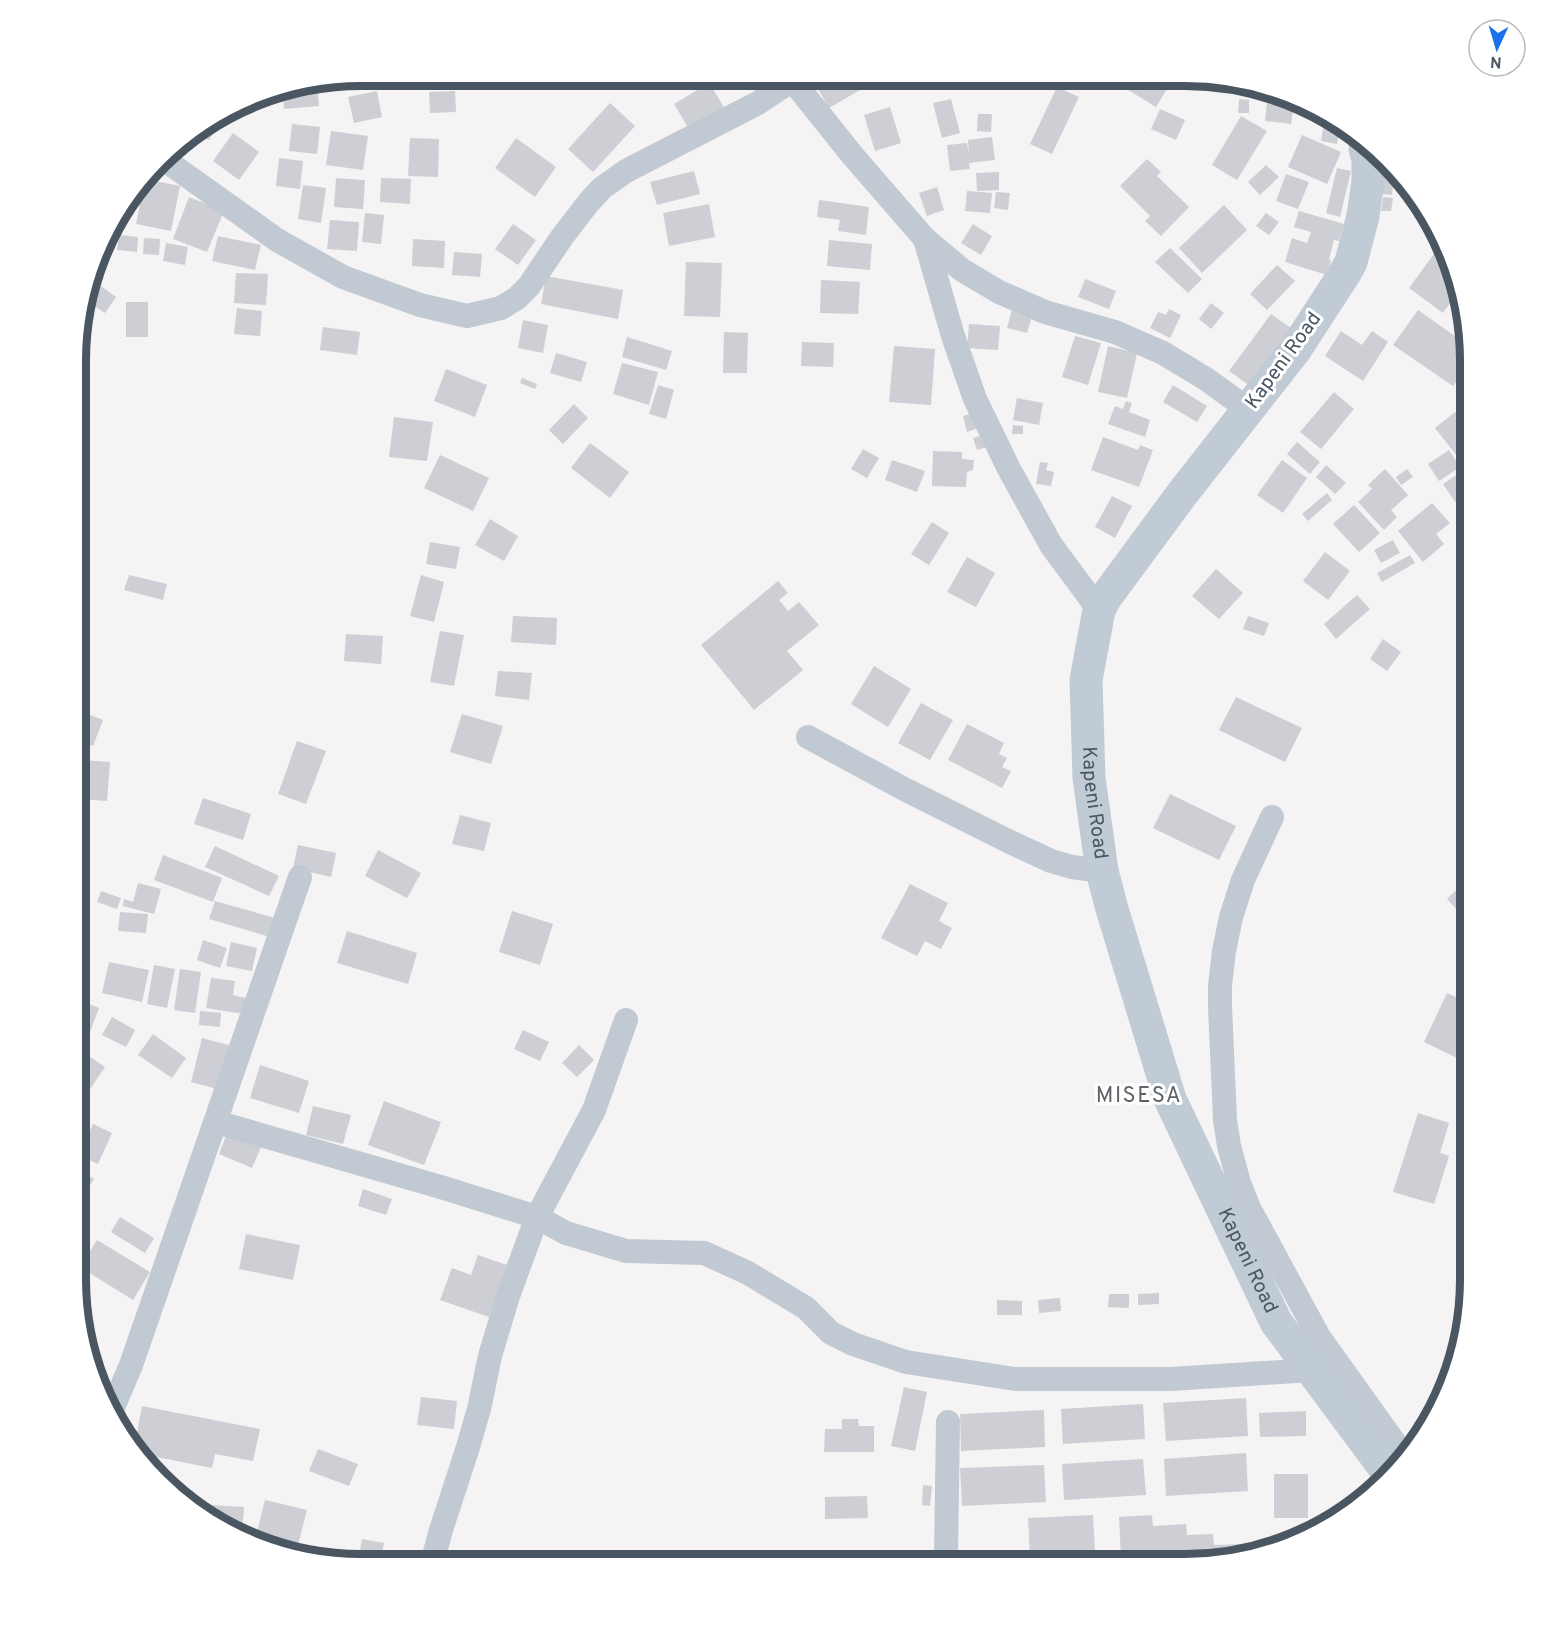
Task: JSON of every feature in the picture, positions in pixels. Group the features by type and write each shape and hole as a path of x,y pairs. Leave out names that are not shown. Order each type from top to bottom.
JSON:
{"main road":[{"name":"Kapeni Road","path":"1370,158 1363,216 1351,262 1295,350 1182,494 1106,597 1099,610 1086,680 1086,719 1089,778 1102,871 1170,1099 1276,1322 1384,1467"}],"street":[{"path":"169,163 277,240 343,277 420,305 467,316 501,308 517,298 602,188 627,171 758,103 781,86"},
{"path":"796,86 925,238 962,270 999,292 1045,312 1115,332 1163,353 1206,379 1249,410"},
{"path":"925,238 953,336 975,399 1009,469 1051,545 1099,610"},
{"path":"808,737 906,790 1051,861 1072,867 1102,871"},
{"path":"1272,817 1243,880 1231,917 1224,951 1220,1006 1225,1119 1229,1146 1239,1184 1249,1208 1319,1337 1400,1450"},
{"path":"115,1402 131,1365 300,877"},
{"path":"434,1554 479,1409 490,1356 508,1296 537,1217 594,1110 626,1020"},
{"path":"216,1122 537,1217 566,1233 626,1251 704,1253 748,1273 806,1308 831,1333 853,1344 906,1362 1015,1379 1171,1379 1312,1370"},
{"path":"946,1554 948,1422"}],"building":[{"path":"704,86 711,86 724,107 689,129 674,104"},
{"path":"858,86 860,90 829,108 817,87"},
{"path":"1122,86 1169,86 1156,107"},
{"path":"1057,87 1079,97 1052,154 1030,144"},
{"path":"318,89 319,106 284,109 283,97"},
{"path":"377,91 382,117 354,123 348,97"},
{"path":"455,91 456,112 430,113 429,92"},
{"path":"951,99 960,133 942,138 933,103"},
{"path":"1239,99 1249,100 1249,113 1238,113"},
{"path":"1267,101 1293,108 1291,124 1265,121"},
{"path":"610,103 635,126 593,172 568,149"},
{"path":"890,107 901,143 875,151 864,115"},
{"path":"1160,109 1185,120 1176,140 1151,129"},
{"path":"978,114 992,114 991,132 977,131"},
{"path":"1241,116 1267,131 1237,180 1212,165"},
{"path":"1324,123 1339,133 1337,144 1321,141"},
{"path":"292,124 320,127 317,154 289,151"},
{"path":"219,125 209,140 202,136"},
{"path":"331,131 368,136 363,170 326,165"},
{"path":"233,133 259,152 239,180 213,161"},
{"path":"1302,135 1341,152 1327,184 1288,167"},
{"path":"992,137 995,160 969,163 970,169 950,171 947,145 967,143 969,154 968,140"},
{"path":"410,138 439,139 438,177 408,176"},
{"path":"516,138 556,167 535,197 495,168"},
{"path":"279,158 303,161 300,189 276,186"},
{"path":"1147,159 1161,172 1157,176 1189,207 1161,236 1145,221 1150,216 1120,186"},
{"path":"1266,165 1279,177 1260,195 1248,182"},
{"path":"1337,168 1351,171 1340,217 1326,213"},
{"path":"694,171 700,194 657,205 650,182"},
{"path":"999,172 999,190 977,191 976,173"},
{"path":"1286,174 1309,182 1298,209 1276,201"},
{"path":"1383,176 1389,177 1393,182 1392,195 1382,194"},
{"path":"336,178 365,180 363,209 334,207"},
{"path":"381,178 411,179 410,204 380,202"},
{"path":"153,181 180,186 171,231 136,224 142,193"},
{"path":"303,185 326,188 321,223 298,219"},
{"path":"937,187 944,210 927,216 919,193"},
{"path":"967,191 992,193 990,213 965,211"},
{"path":"996,192 1010,193 1008,210 994,208"},
{"path":"189,197 224,211 207,252 173,239"},
{"path":"1383,197 1393,198 1391,211 1381,211"},
{"path":"819,200 869,207 866,235 838,231 840,220 817,217"},
{"path":"709,204 715,237 669,246 663,213"},
{"path":"1224,205 1247,230 1202,273 1179,248"},
{"path":"1299,211 1344,224 1339,241 1334,240 1327,275 1285,262 1292,238 1307,243 1311,232 1294,227"},
{"path":"365,213 384,215 381,244 362,242"},
{"path":"1266,213 1279,222 1269,235 1256,226"},
{"path":"330,220 359,222 357,251 327,249"},
{"path":"513,224 536,240 518,265 495,249"},
{"path":"973,224 992,236 981,255 961,243"},
{"path":"119,235 138,237 137,252 117,250"},
{"path":"218,236 261,245 255,270 212,261"},
{"path":"144,238 160,239 159,255 143,254"},
{"path":"413,239 445,241 444,268 412,266"},
{"path":"114,240 113,251 108,251"},
{"path":"829,240 872,244 870,270 827,266"},
{"path":"166,243 188,247 185,265 163,261"},
{"path":"1170,248 1202,279 1188,293 1155,262"},
{"path":"1437,250 1452,300 1443,313 1409,288"},
{"path":"454,252 482,254 480,277 452,275"},
{"path":"686,262 722,263 720,317 684,316"},
{"path":"1277,265 1295,281 1267,310 1250,294"},
{"path":"100,271 103,272 95,290"},
{"path":"236,273 268,274 266,305 234,303"},
{"path":"546,276 623,290 618,319 541,304"},
{"path":"1085,279 1116,291 1109,309 1078,297"},
{"path":"821,280 860,282 858,314 820,313"},
{"path":"101,286 116,297 105,313 92,304 93,296"},
{"path":"126,302 148,302 148,337 126,337"},
{"path":"1211,303 1224,313 1211,329 1199,319"},
{"path":"1013,306 1033,312 1027,333 1007,328"},
{"path":"237,308 262,311 260,336 234,334"},
{"path":"1169,309 1181,315 1170,338 1150,328 1158,312 1166,315"},
{"path":"1418,310 1459,339 1460,376 1453,386 1393,345"},
{"path":"1271,314 1295,331 1253,388 1229,371"},
{"path":"523,320 548,325 543,353 518,348"},
{"path":"969,324 1000,326 998,350 967,348"},
{"path":"323,327 360,332 357,355 320,350"},
{"path":"1341,331 1362,345 1372,331 1388,342 1363,381 1325,356"},
{"path":"724,332 748,333 747,373 723,373"},
{"path":"1075,336 1101,343 1088,385 1062,377"},
{"path":"627,337 672,351 666,370 622,357"},
{"path":"802,342 834,343 833,367 801,366"},
{"path":"894,346 935,349 931,405 889,402"},
{"path":"1108,346 1137,353 1127,398 1098,392"},
{"path":"556,353 587,362 581,382 550,373"},
{"path":"622,363 658,372 649,405 613,394"},
{"path":"446,369 487,385 475,417 434,401"},
{"path":"522,378 537,384 535,389 520,383"},
{"path":"658,385 674,390 666,419 649,414"},
{"path":"1173,385 1207,406 1197,422 1163,402"},
{"path":"1334,392 1354,409 1321,449 1300,432"},
{"path":"1017,398 1043,403 1039,425 1013,420"},
{"path":"1126,401 1132,403 1129,412 1150,420 1145,437 1108,424 1115,406 1123,409"},
{"path":"574,404 588,418 563,444 549,430"},
{"path":"977,412 982,427 967,432 963,416"},
{"path":"1455,412 1460,419 1460,454 1457,456 1435,428"},
{"path":"394,417 433,422 427,461 389,457"},
{"path":"1013,425 1023,426 1023,434 1012,434"},
{"path":"986,434 990,446 977,450 973,438"},
{"path":"1103,437 1138,450 1140,445 1153,450 1139,487 1091,470"},
{"path":"1297,442 1320,462 1310,474 1287,454"},
{"path":"590,443 629,472 610,498 571,468"},
{"path":"863,449 879,458 867,478 851,469"},
{"path":"1449,450 1460,467 1439,481 1428,464"},
{"path":"933,451 962,452 962,459 974,460 973,470 967,472 966,487 932,486"},
{"path":"440,455 489,478 473,511 424,488"},
{"path":"892,460 925,471 917,492 885,480"},
{"path":"1282,460 1307,478 1283,513 1257,495"},
{"path":"1040,462 1048,463 1046,470 1054,472 1051,486 1036,484"},
{"path":"1326,465 1346,483 1335,494 1316,477"},
{"path":"1385,469 1408,495 1391,510 1397,517 1384,530 1358,502 1372,489 1368,485"},
{"path":"1407,469 1413,477 1401,485 1396,477"},
{"path":"1460,473 1460,499 1455,502 1443,484"},
{"path":"1327,493 1332,500 1308,521 1302,514"},
{"path":"1112,496 1132,506 1115,538 1095,527"},
{"path":"1432,503 1450,523 1436,534 1444,544 1423,562 1398,531"},
{"path":"1354,505 1380,533 1359,552 1333,524"},
{"path":"490,519 518,536 504,561 475,545"},
{"path":"932,522 949,533 929,565 911,554"},
{"path":"1393,540 1400,553 1381,563 1374,550"},
{"path":"430,542 460,547 456,569 426,564"},
{"path":"1325,552 1350,571 1328,600 1303,581"},
{"path":"1410,555 1415,563 1382,582 1377,573"},
{"path":"967,557 995,573 976,607 947,592"},
{"path":"1216,569 1243,593 1219,619 1192,596"},
{"path":"129,575 167,584 163,600 124,590"},
{"path":"421,575 444,582 434,622 410,616"},
{"path":"778,581 788,593 779,600 788,611 799,602 819,625 787,651 803,670 754,710 701,645"},
{"path":"1357,595 1370,609 1336,639 1324,624"},
{"path":"513,616 557,618 556,645 511,642"},
{"path":"1248,616 1269,623 1264,636 1243,629"},
{"path":"440,631 464,635 454,686 430,682"},
{"path":"346,634 383,636 381,664 344,661"},
{"path":"1383,639 1401,652 1387,671 1370,659"},
{"path":"874,666 911,689 888,727 851,704"},
{"path":"498,671 532,673 529,700 495,696"},
{"path":"1236,697 1302,728 1285,762 1219,730"},
{"path":"921,703 953,720 930,760 898,743"},
{"path":"86,713 103,720 93,746 86,743"},
{"path":"462,714 503,726 491,764 450,752"},
{"path":"967,724 1004,743 999,754 1007,758 1002,767 1011,771 1002,788 948,760"},
{"path":"297,741 326,751 306,804 278,794"},
{"path":"86,760 110,762 107,801 86,800"},
{"path":"1170,794 1236,826 1219,860 1153,828"},
{"path":"203,798 251,814 243,840 194,824"},
{"path":"460,815 491,823 484,851 452,844"},
{"path":"298,845 336,853 331,877 293,868"},
{"path":"215,846 279,876 269,896 205,867"},
{"path":"378,850 421,873 407,898 365,876"},
{"path":"163,855 222,878 213,902 154,880"},
{"path":"138,883 161,889 154,914 123,906 124,899 133,902"},
{"path":"910,884 948,903 939,921 952,928 941,949 925,941 917,956 881,938"},
{"path":"1460,887 1460,913 1447,899"},
{"path":"101,891 121,898 117,909 97,902"},
{"path":"215,901 275,918 270,937 209,919"},
{"path":"512,911 553,924 540,965 499,952"},
{"path":"120,912 148,914 146,933 118,931"},
{"path":"347,931 417,953 408,984 337,963"},
{"path":"203,940 227,948 220,968 197,960"},
{"path":"231,942 257,948 252,971 226,966"},
{"path":"109,962 149,970 142,1002 102,993"},
{"path":"154,965 175,969 167,1008 147,1004"},
{"path":"180,969 201,972 195,1013 174,1010"},
{"path":"211,978 235,981 233,995 246,998 243,1014 206,1008"},
{"path":"1447,993 1460,999 1459,1059 1424,1042"},
{"path":"86,1003 99,1008 90,1032 86,1031"},
{"path":"200,1011 221,1013 220,1027 199,1025"},
{"path":"112,1017 135,1030 126,1047 102,1035"},
{"path":"523,1030 549,1042 540,1061 514,1049"},
{"path":"153,1034 186,1058 172,1078 138,1055"},
{"path":"202,1038 229,1045 217,1089 191,1082"},
{"path":"579,1045 594,1060 577,1077 562,1063"},
{"path":"86,1054 105,1067 90,1089 86,1086"},
{"path":"260,1065 309,1081 299,1113 250,1098"},
{"path":"384,1101 441,1122 424,1165 368,1145"},
{"path":"313,1106 351,1115 343,1144 306,1135"},
{"path":"1418,1113 1449,1123 1440,1153 1449,1156 1434,1204 1393,1192"},
{"path":"93,1124 112,1133 98,1164 86,1159 86,1132 89,1133"},
{"path":"228,1131 262,1145 252,1168 219,1154"},
{"path":"86,1174 94,1179 86,1192"},
{"path":"363,1189 392,1199 386,1215 358,1206"},
{"path":"120,1217 154,1238 145,1253 111,1232"},
{"path":"246,1234 300,1245 293,1280 239,1269"},
{"path":"97,1240 150,1272 133,1300 86,1271 86,1257"},
{"path":"478,1255 507,1265 489,1317 440,1300 452,1268 471,1275"},
{"path":"1159,1293 1159,1304 1138,1305 1138,1294"},
{"path":"1109,1294 1129,1294 1129,1308 1108,1307"},
{"path":"1060,1298 1061,1311 1039,1313 1038,1300"},
{"path":"997,1300 1022,1301 1022,1315 997,1315"},
{"path":"904,1387 927,1392 915,1451 891,1446"},
{"path":"421,1397 457,1401 454,1429 417,1425"},
{"path":"1246,1398 1248,1436 1166,1441 1163,1403"},
{"path":"1143,1404 1145,1439 1063,1444 1061,1409"},
{"path":"142,1406 260,1429 253,1461 215,1454 212,1468 150,1456 136,1437"},
{"path":"1044,1410 1045,1447 961,1451 960,1414"},
{"path":"1306,1411 1306,1436 1260,1437 1259,1413"},
{"path":"842,1419 858,1419 859,1426 874,1426 874,1452 824,1452 825,1429 842,1429"},
{"path":"318,1449 358,1464 349,1486 309,1471"},
{"path":"1246,1453 1248,1491 1166,1496 1164,1459"},
{"path":"1143,1459 1146,1495 1064,1500 1062,1464"},
{"path":"1044,1465 1046,1502 962,1506 960,1468"},
{"path":"1274,1474 1308,1474 1308,1518 1274,1518"},
{"path":"923,1485 932,1486 930,1506 922,1505"},
{"path":"867,1496 868,1518 825,1519 825,1497"},
{"path":"265,1500 307,1510 298,1545 257,1534"},
{"path":"210,1505 244,1507 242,1527 223,1517 210,1508"},
{"path":"1093,1515 1095,1552 1030,1554 1028,1518"},
{"path":"1152,1515 1153,1526 1186,1524 1187,1535 1213,1534 1214,1545 1246,1544 1246,1546 1203,1553 1121,1554 1119,1517"},
{"path":"362,1539 384,1543 382,1554 359,1554"},
{"path":"899,1550 926,1552 926,1554 898,1554"}],"district":[{"name":"MISESA","path":"1139,1096"}]}
